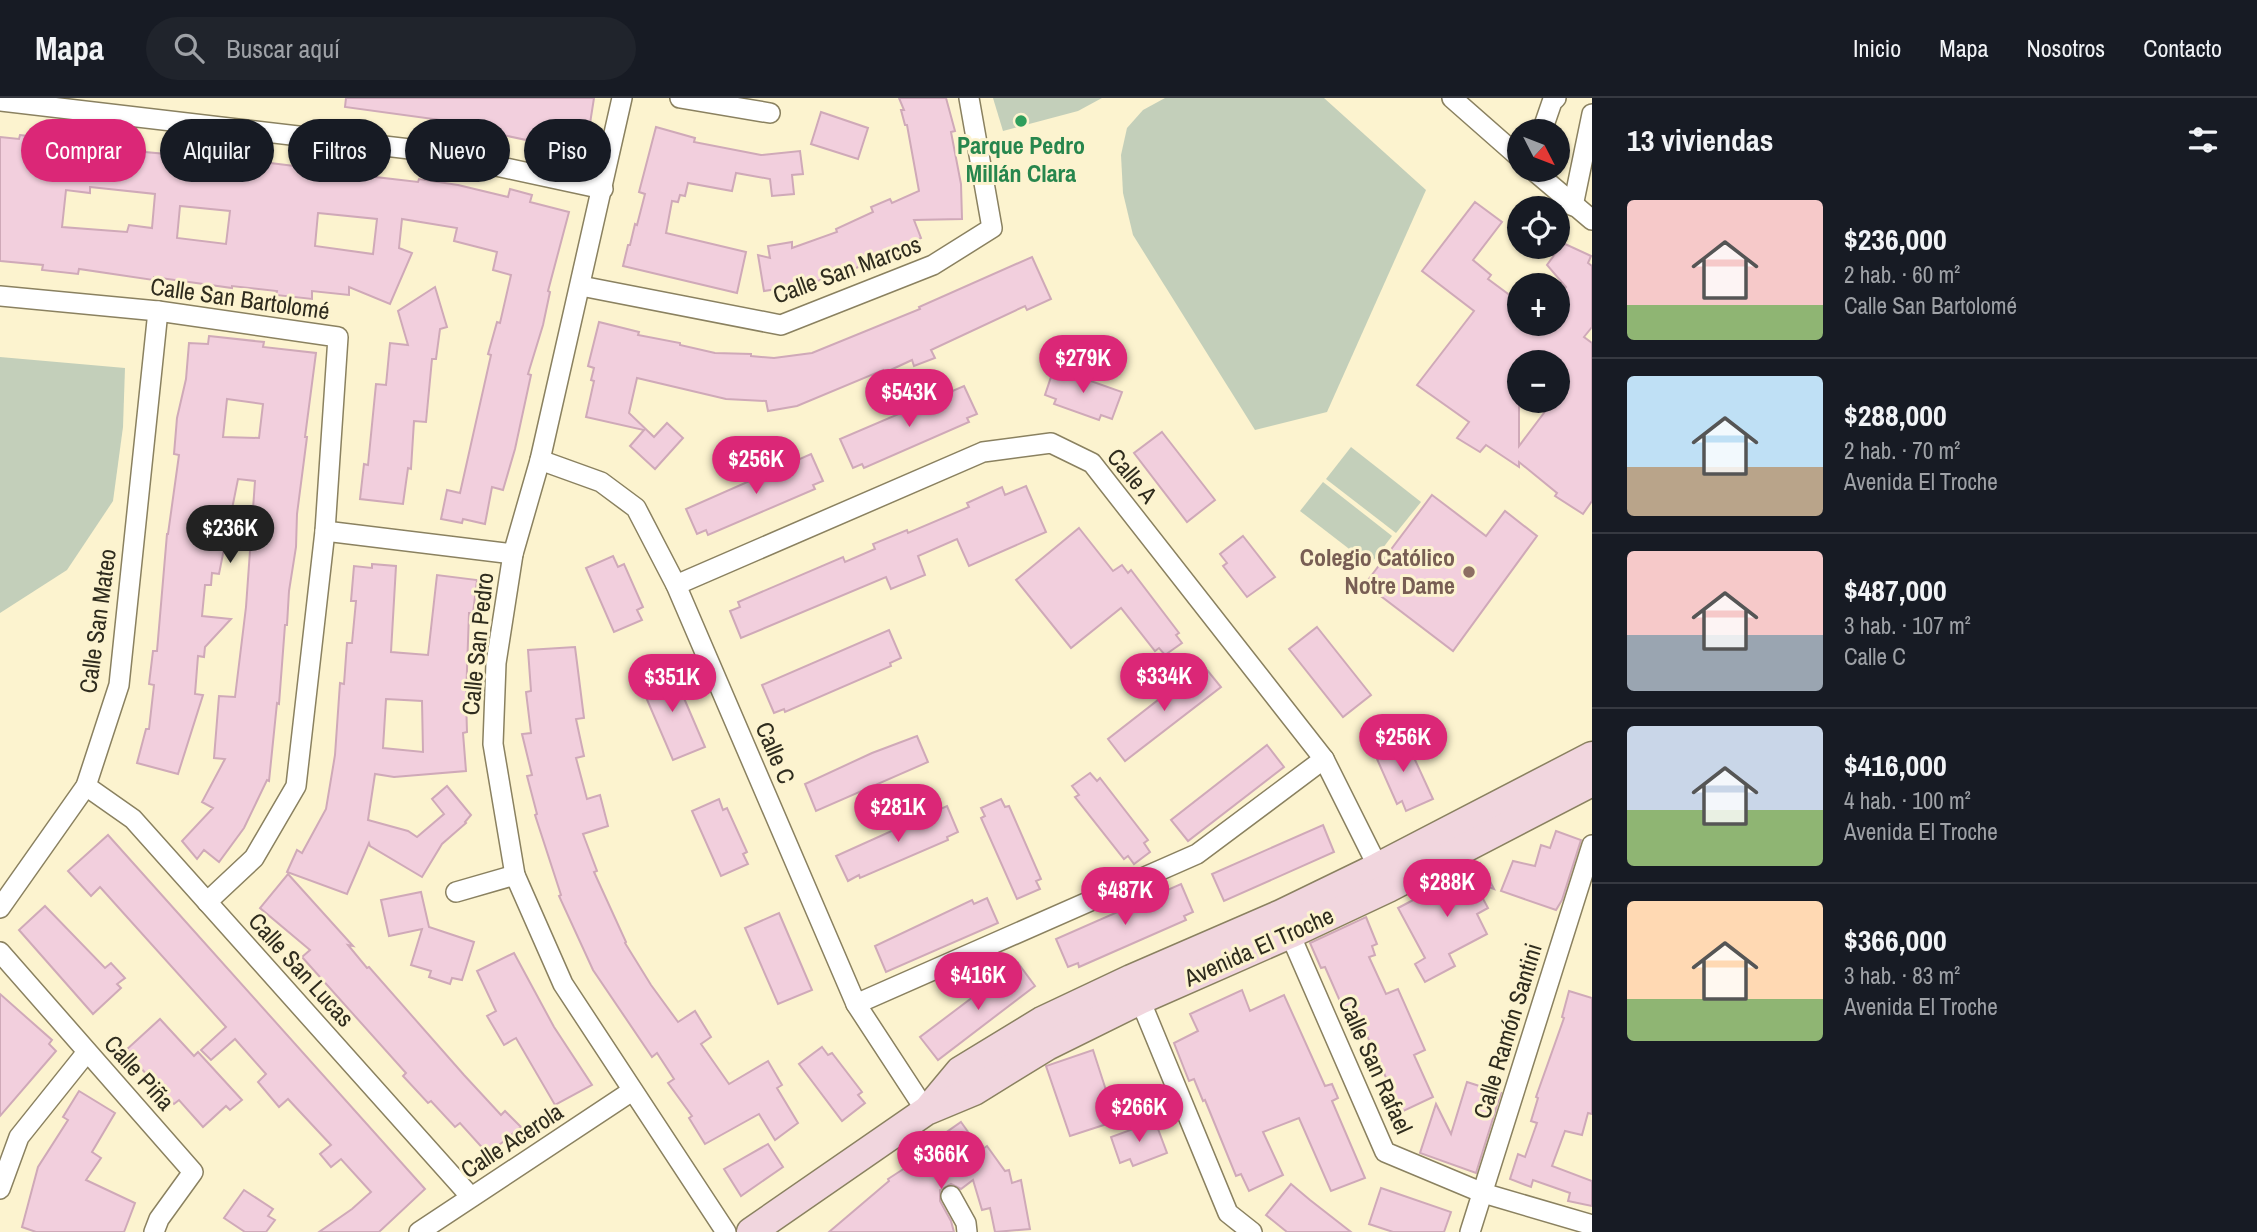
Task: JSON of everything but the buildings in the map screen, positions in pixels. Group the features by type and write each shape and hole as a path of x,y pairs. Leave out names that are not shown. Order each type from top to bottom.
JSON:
{"street":[{"name":"Calle San Pedro","path":"622,98 540,460 513,554 496,663 493,744 515,875 563,984 726,1232"},
{"path":"680,98 770,113"},
{"name":"Calle San Marcos","path":"581,286 781,325 933,265 992,228 969,98"},
{"path":"1452,98 1507,146"},
{"path":"1546,119 1556,98"},
{"path":"0,101 427,151 603,189"},
{"path":"1573,206 1592,114"},
{"path":"1546,182 1592,220"},
{"name":"Calle San Bartolomé","path":"0,296 158,311 338,337 325,531 296,786 254,858 207,902"},
{"name":"Calle San Mateo","path":"0,908 86,786 119,685 158,311"},
{"name":"Calle A","path":"676,585 983,452 1051,443 1091,463 1324,759 1383,878"},
{"name":"Calle C","path":"540,460 601,482 636,508 676,585 856,1004 926,1111"},
{"path":"325,531 513,554"},
{"name":"Avenida El Troche","path":"1383,878 1592,756"},
{"path":"856,1004 1197,854 1324,759"},
{"name":"Avenida El Troche","path":"751,1232 926,1111 960,1071 1042,1021 1136,989 1286,924 1592,782"},
{"name":"Calle San Lucas","path":"86,786 133,819 471,1197"},
{"name":"Calle Ramón Santini","path":"1470,1232 1592,845"},
{"path":"456,892 515,875"},
{"name":"Calle San Rafael","path":"1286,924 1385,1152 1483,1193 1592,1225"},
{"name":"Calle Piña","path":"0,952 193,1172 159,1219 154,1232"},
{"path":"1136,989 1228,1213 1252,1232"},
{"path":"0,1189 19,1136 87,1052"},
{"name":"Calle Acerola","path":"419,1232 632,1091"},
{"path":"951,1196 966,1223 967,1232"}],"green space":[{"name":"Parque Pedro Millán Clara","path":"993,98 1102,98 1078,111 1003,131"},
{"path":"1165,98 1324,98 1426,190 1327,412 1255,430 1133,235 1123,193 1121,155 1127,128 1143,110"},
{"path":"0,357 125,368 123,427 113,501 67,570 0,613"},
{"path":"1351,447 1421,502 1396,533 1326,479"},
{"path":"1323,482 1392,536 1370,565 1300,511"}],"place":[{"name":"Parque Pedro Millán Clara","path":"1021,121"},
{"name":"Colegio Católico Notre Dame","path":"1469,572"}]}
